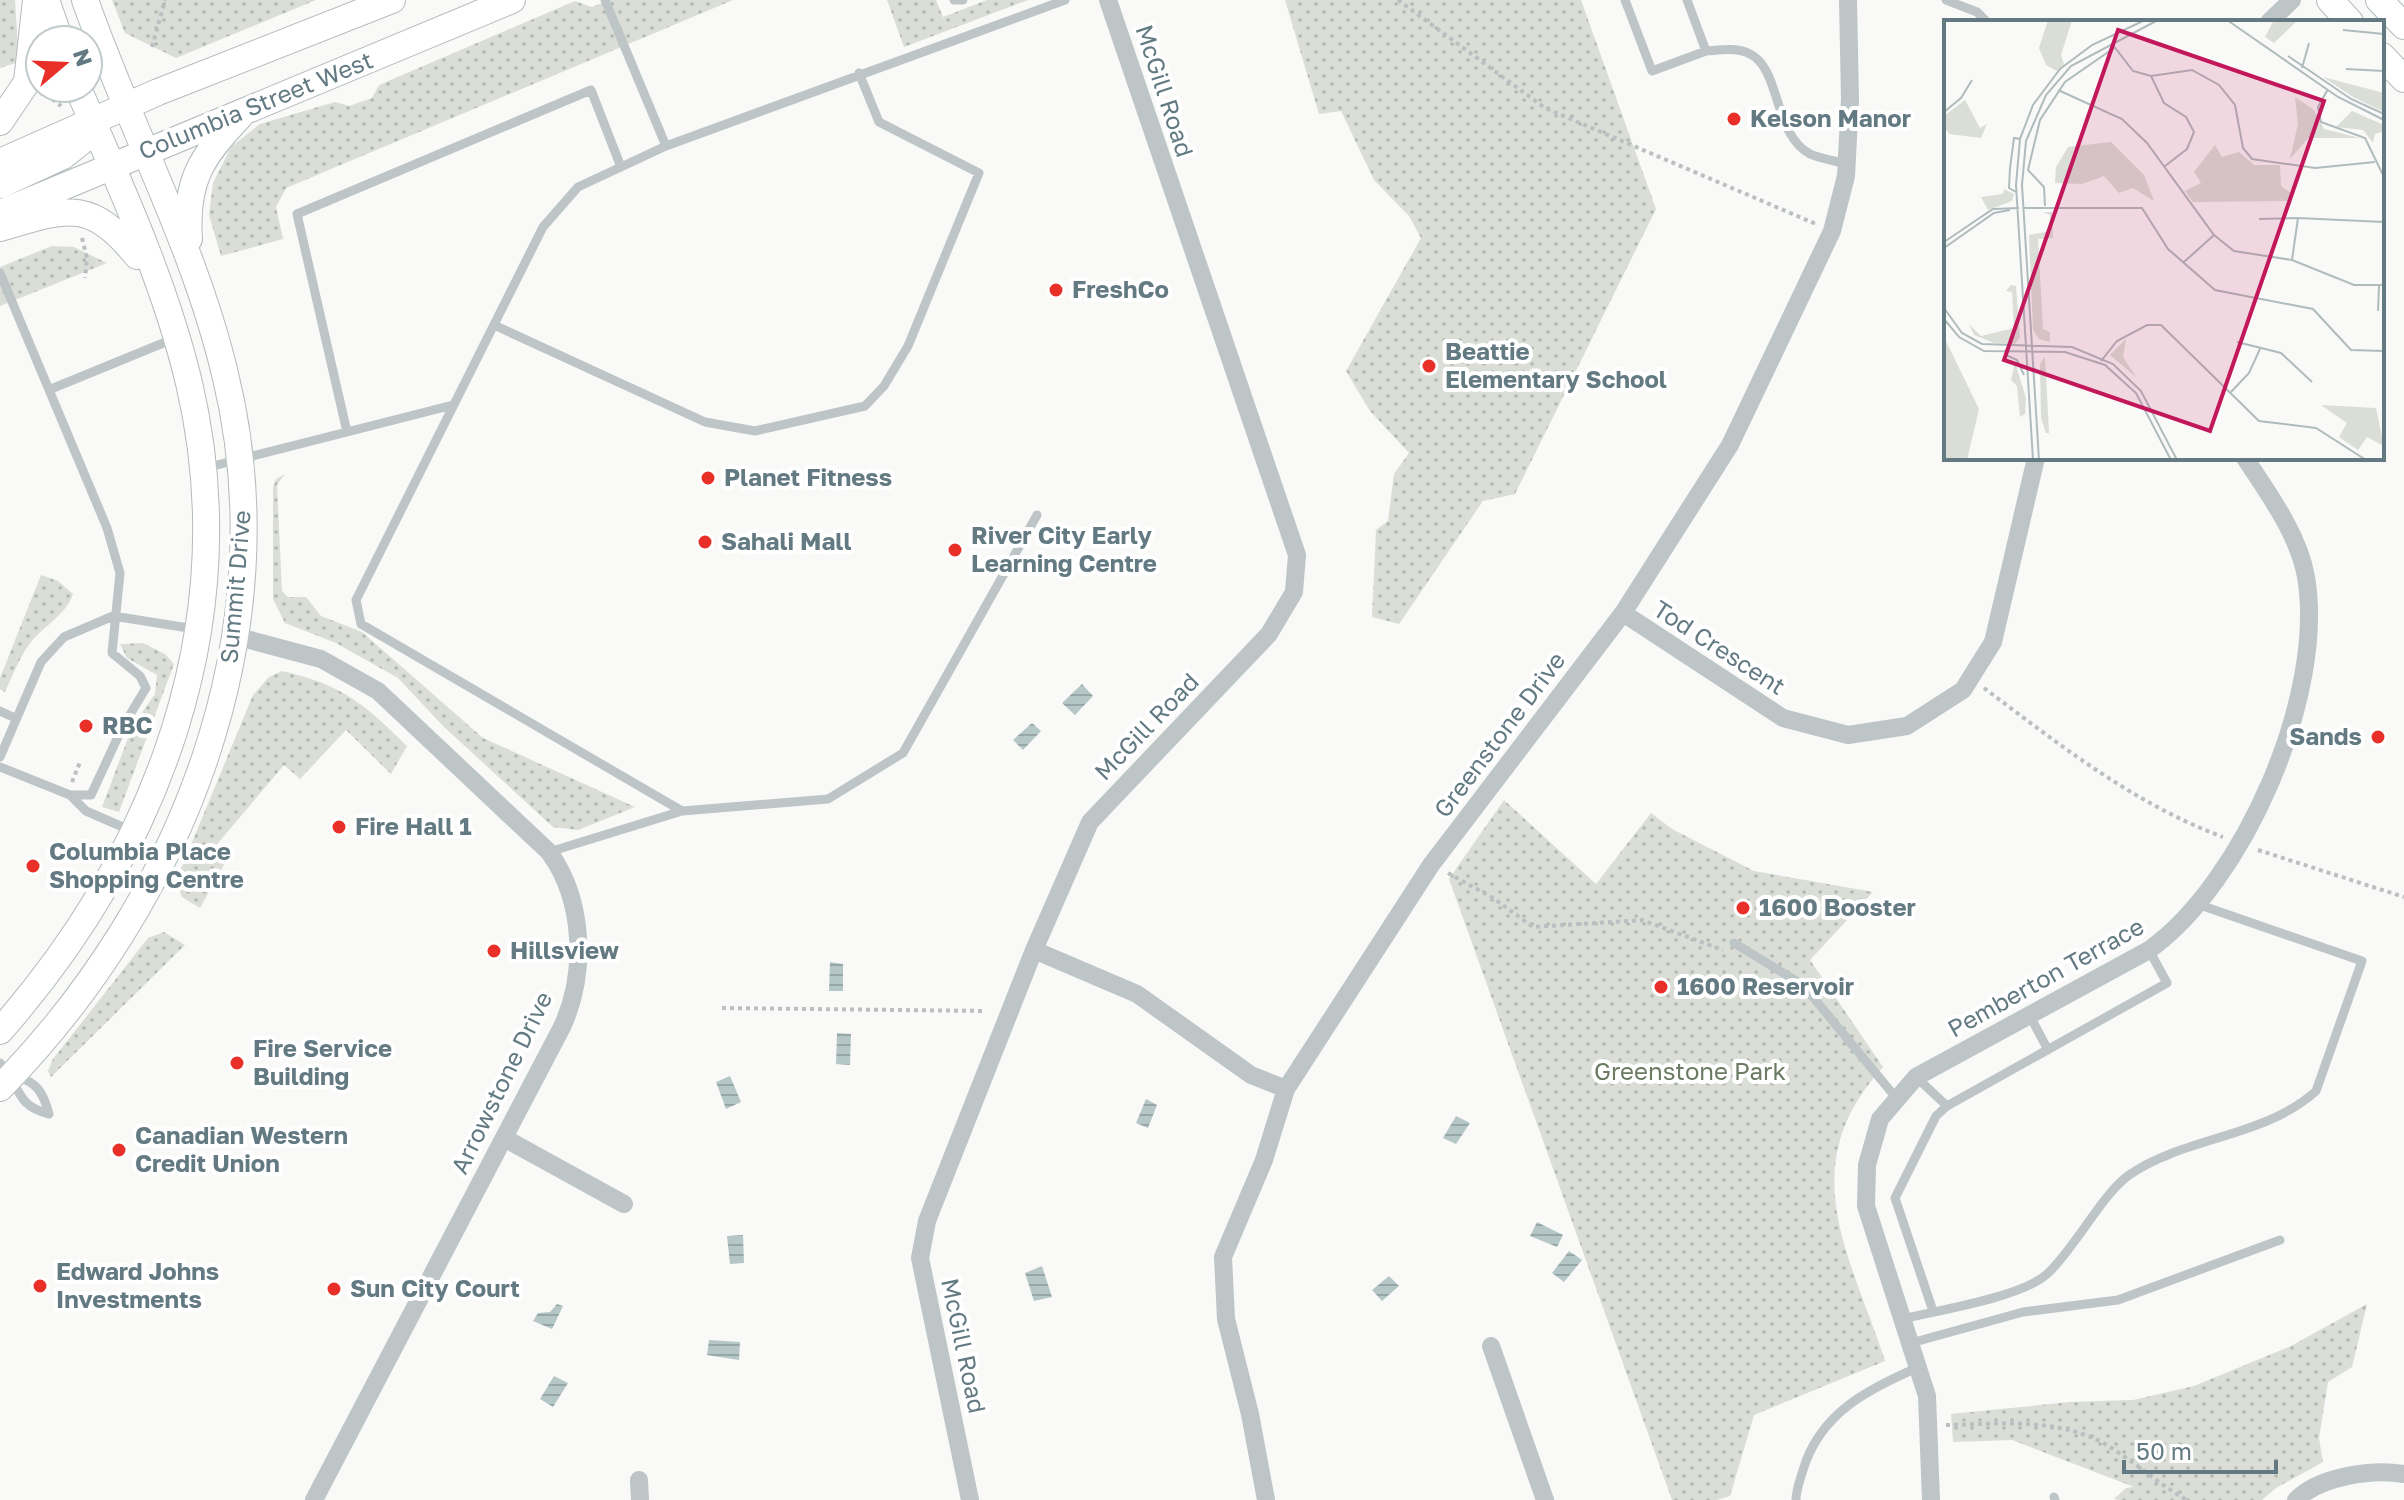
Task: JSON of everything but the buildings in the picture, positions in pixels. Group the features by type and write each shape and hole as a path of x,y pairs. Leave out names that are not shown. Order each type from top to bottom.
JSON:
{"main road":[{"path":"0,122 27,82 36,0"},
{"path":"46,0 54,24"},
{"name":"Summit Drive","path":"0,1031 80,931 136,833 177,723 191,672 206,547 203,468 188,382 155,278 110,167 105,118 116,81 85,0"},
{"name":"Columbia Street West","path":"0,162 392,0"},
{"name":"Columbia Street West","path":"0,213 512,0"},
{"path":"2330,0 2348,20"},
{"path":"2379,0 2404,26"},
{"path":"2384,58 2404,79"},
{"name":"Summit Drive","path":"4,1076 106,961 165,860 204,767 235,636 243,547 241,459 225,372 190,263 146,151 105,118 82,104"},
{"path":"190,263 186,203 199,165 245,111"},
{"path":"0,185 63,156 105,118"},
{"path":"0,228 50,214 74,211 93,216 116,229 155,278"}],"street":[{"name":"McGill Road","path":"970,1500 920,1258 927,1221 1034,950 1090,822 1269,634 1294,592 1297,555 1108,0"},
{"name":"Greenstone Drive","path":"1266,1500 1250,1414 1226,1319 1223,1257 1264,1160 1286,1089 1431,865 1623,613 1730,445 1832,231 1847,164 1848,0"},
{"path":"2271,12 2292,0"},
{"name":"Tod Crescent","path":"1623,613 1783,718 1848,735 1907,726 1963,690 1993,642 2036,460"},
{"name":"Pemberton Terrace","path":"1931,1500 1927,1396 1866,1206 1867,1165 1880,1119 1916,1077 2149,950 2178,930 2200,905 2241,844 2271,782 2295,713 2307,647 2306,576 2279,510 2246,460"},
{"name":"Arrowstone Drive","path":"235,636 321,659 378,691 549,852 563,871 580,945 572,996 562,1027 314,1500"},
{"path":"1034,950 1137,994 1251,1075 1286,1089"},
{"path":"504,1138 624,1204"},
{"path":"1491,1346 1545,1500"},
{"path":"2296,1500 2303,1493 2352,1476 2388,1472 2404,1474"},
{"path":"639,1480 640,1500"}],"lane":[{"path":"605,0 666,146"},
{"path":"954,0 963,0"},
{"path":"682,811 361,624 356,600 543,227 578,187 666,146 1065,0"},
{"path":"1625,0 1652,71 1706,51 1732,49 1752,54 1765,71 1787,130 1810,153 1847,164"},
{"path":"1687,0 1706,51"},
{"path":"1946,0 1977,12 1985,20"},
{"path":"494,325 705,422 755,431 865,406 884,386 908,346 979,173 879,122 859,73"},
{"path":"347,432 297,214 591,90 621,167"},
{"path":"0,273 107,528 120,573 113,616 112,653 118,662 140,676 146,688 123,726 98,786 91,795 68,795"},
{"path":"51,389 176,338"},
{"path":"203,468 453,405"},
{"path":"549,852 682,811 828,799 903,753 1037,515"},
{"path":"0,757 41,662 64,637 113,616 198,630"},
{"path":"0,711 15,718"},
{"path":"0,767 68,795 86,811 136,833"},
{"path":"1903,1319 2035,1282 2047,1275 2127,1176 2186,1147 2253,1127 2300,1105 2316,1091 2362,961 2200,905"},
{"path":"1734,943 1803,985 1897,1099"},
{"path":"1933,1311 1895,1198 1936,1116 1947,1106 2167,983 2149,950"},
{"path":"2030,1016 2048,1050"},
{"path":"4,1076 32,1081 44,1095 49,1114 30,1109 4,1076"},
{"path":"1916,1077 1947,1106"},
{"path":"1911,1343 2023,1312 2118,1300 2280,1240"},
{"path":"1796,1500 1808,1453 1833,1417 1867,1390 1919,1367"}],"path":[{"path":"152,47 165,0"},
{"path":"1398,0 1545,108 1832,231"},
{"path":"85,278 87,258 81,242 87,228"},
{"path":"1970,678 2089,766 2183,822 2404,897"},
{"path":"68,795 80,762"},
{"path":"1431,865 1493,898 1533,927 1642,920 1721,952 1734,943"},
{"path":"722,1008 985,1011"},
{"path":"1928,1425 2012,1422 2051,1426 2102,1443 2187,1500"}],"green space":[{"path":"0,0 15,0 19,62 0,68"},
{"path":"112,0 316,0 176,58 125,33"},
{"path":"609,0 733,0 286,188 276,207 283,239 221,256 209,215 213,183 231,147 260,124 335,102 349,106 372,98 379,85 575,1 592,7"},
{"path":"887,0 936,0 943,17 987,0 1028,0 904,47"},
{"name":"Beattie Elementary School","path":"1285,0 1581,0 1656,209 1515,494 1483,501 1399,624 1372,617 1376,530 1388,521 1394,474 1409,453 1370,411 1346,371 1421,238 1409,216 1374,180 1341,111 1319,114"},
{"path":"52,246 74,247 107,263 0,306 0,267"},
{"path":"284,475 277,485 282,591 288,597 306,597 321,616 362,632 483,738 635,807 578,830 553,827 443,726 398,678 336,643 285,623 273,599 273,487 276,479"},
{"path":"41,575 58,581 73,594 65,609 28,646 5,692 0,689 0,678"},
{"path":"143,643 165,654 174,664 119,812 102,807 133,725 155,694 157,675 127,658 120,644"},
{"path":"282,671 321,683 351,698 407,746 391,774 346,730 300,779 284,765 213,849 226,861 200,908 182,897 176,881 253,695 269,677"},
{"name":"Greenstone Park","path":"1504,800 1596,884 1651,813 1672,829 1754,871 1873,892 1810,960 1883,1067 1856,1104 1840,1140 1834,1175 1837,1211 1845,1247 1885,1361 1754,1415 1730,1496 1717,1500 1672,1500 1449,879"},
{"path":"164,932 185,945 51,1077 48,1071 53,1059 148,938"},
{"path":"2367,1304 2352,1367 2328,1382 2319,1438 2323,1462 2276,1488 2262,1500 2114,1499 2126,1488 2134,1487 2012,1440 1953,1442 1951,1414 2070,1402 2133,1400 2194,1386 2291,1346"}],"shaded area":[{"path":"1082,684 1093,696 1075,715 1062,703"},
{"path":"1032,723 1041,731 1023,750 1013,740"},
{"path":"830,962 843,964 843,991 829,991"},
{"path":"837,1033 851,1034 850,1065 836,1064"},
{"path":"730,1076 741,1102 726,1109 716,1082"},
{"path":"1146,1099 1157,1105 1148,1128 1136,1123"},
{"path":"1456,1116 1470,1123 1456,1144 1443,1138"},
{"path":"1537,1222 1563,1235 1557,1247 1530,1236"},
{"path":"743,1235 744,1263 730,1264 727,1236"},
{"path":"1569,1251 1582,1260 1564,1282 1552,1273"},
{"path":"1042,1266 1052,1297 1034,1301 1025,1273"},
{"path":"1389,1276 1399,1286 1382,1301 1372,1290"},
{"path":"557,1304 563,1306 552,1329 533,1321 538,1313 550,1312"},
{"path":"709,1340 740,1342 739,1360 707,1355"},
{"path":"554,1376 568,1383 553,1407 540,1399"}],"place":[{"name":"Kelson Manor","path":"1734,119"},
{"name":"FreshCo","path":"1056,290"},
{"name":"Beattie Elementary School","path":"1429,366"},
{"name":"Planet Fitness","path":"708,478"},
{"name":"Sahali Mall","path":"705,542"},
{"name":"River City Early Learning Centre","path":"955,550"},
{"name":"RBC","path":"86,726"},
{"name":"Sands","path":"2378,737"},
{"name":"Fire Hall 1","path":"339,827"},
{"name":"Columbia Place Shopping Centre","path":"33,866"},
{"name":"1600 Booster","path":"1743,908"},
{"name":"Hillsview","path":"494,951"},
{"name":"1600 Reservoir","path":"1661,987"},
{"name":"Fire Service Building","path":"237,1063"},
{"name":"Canadian Western Credit Union","path":"119,1150"},
{"name":"Edward Johns Investments","path":"40,1286"},
{"name":"Sun City Court","path":"334,1289"}]}
